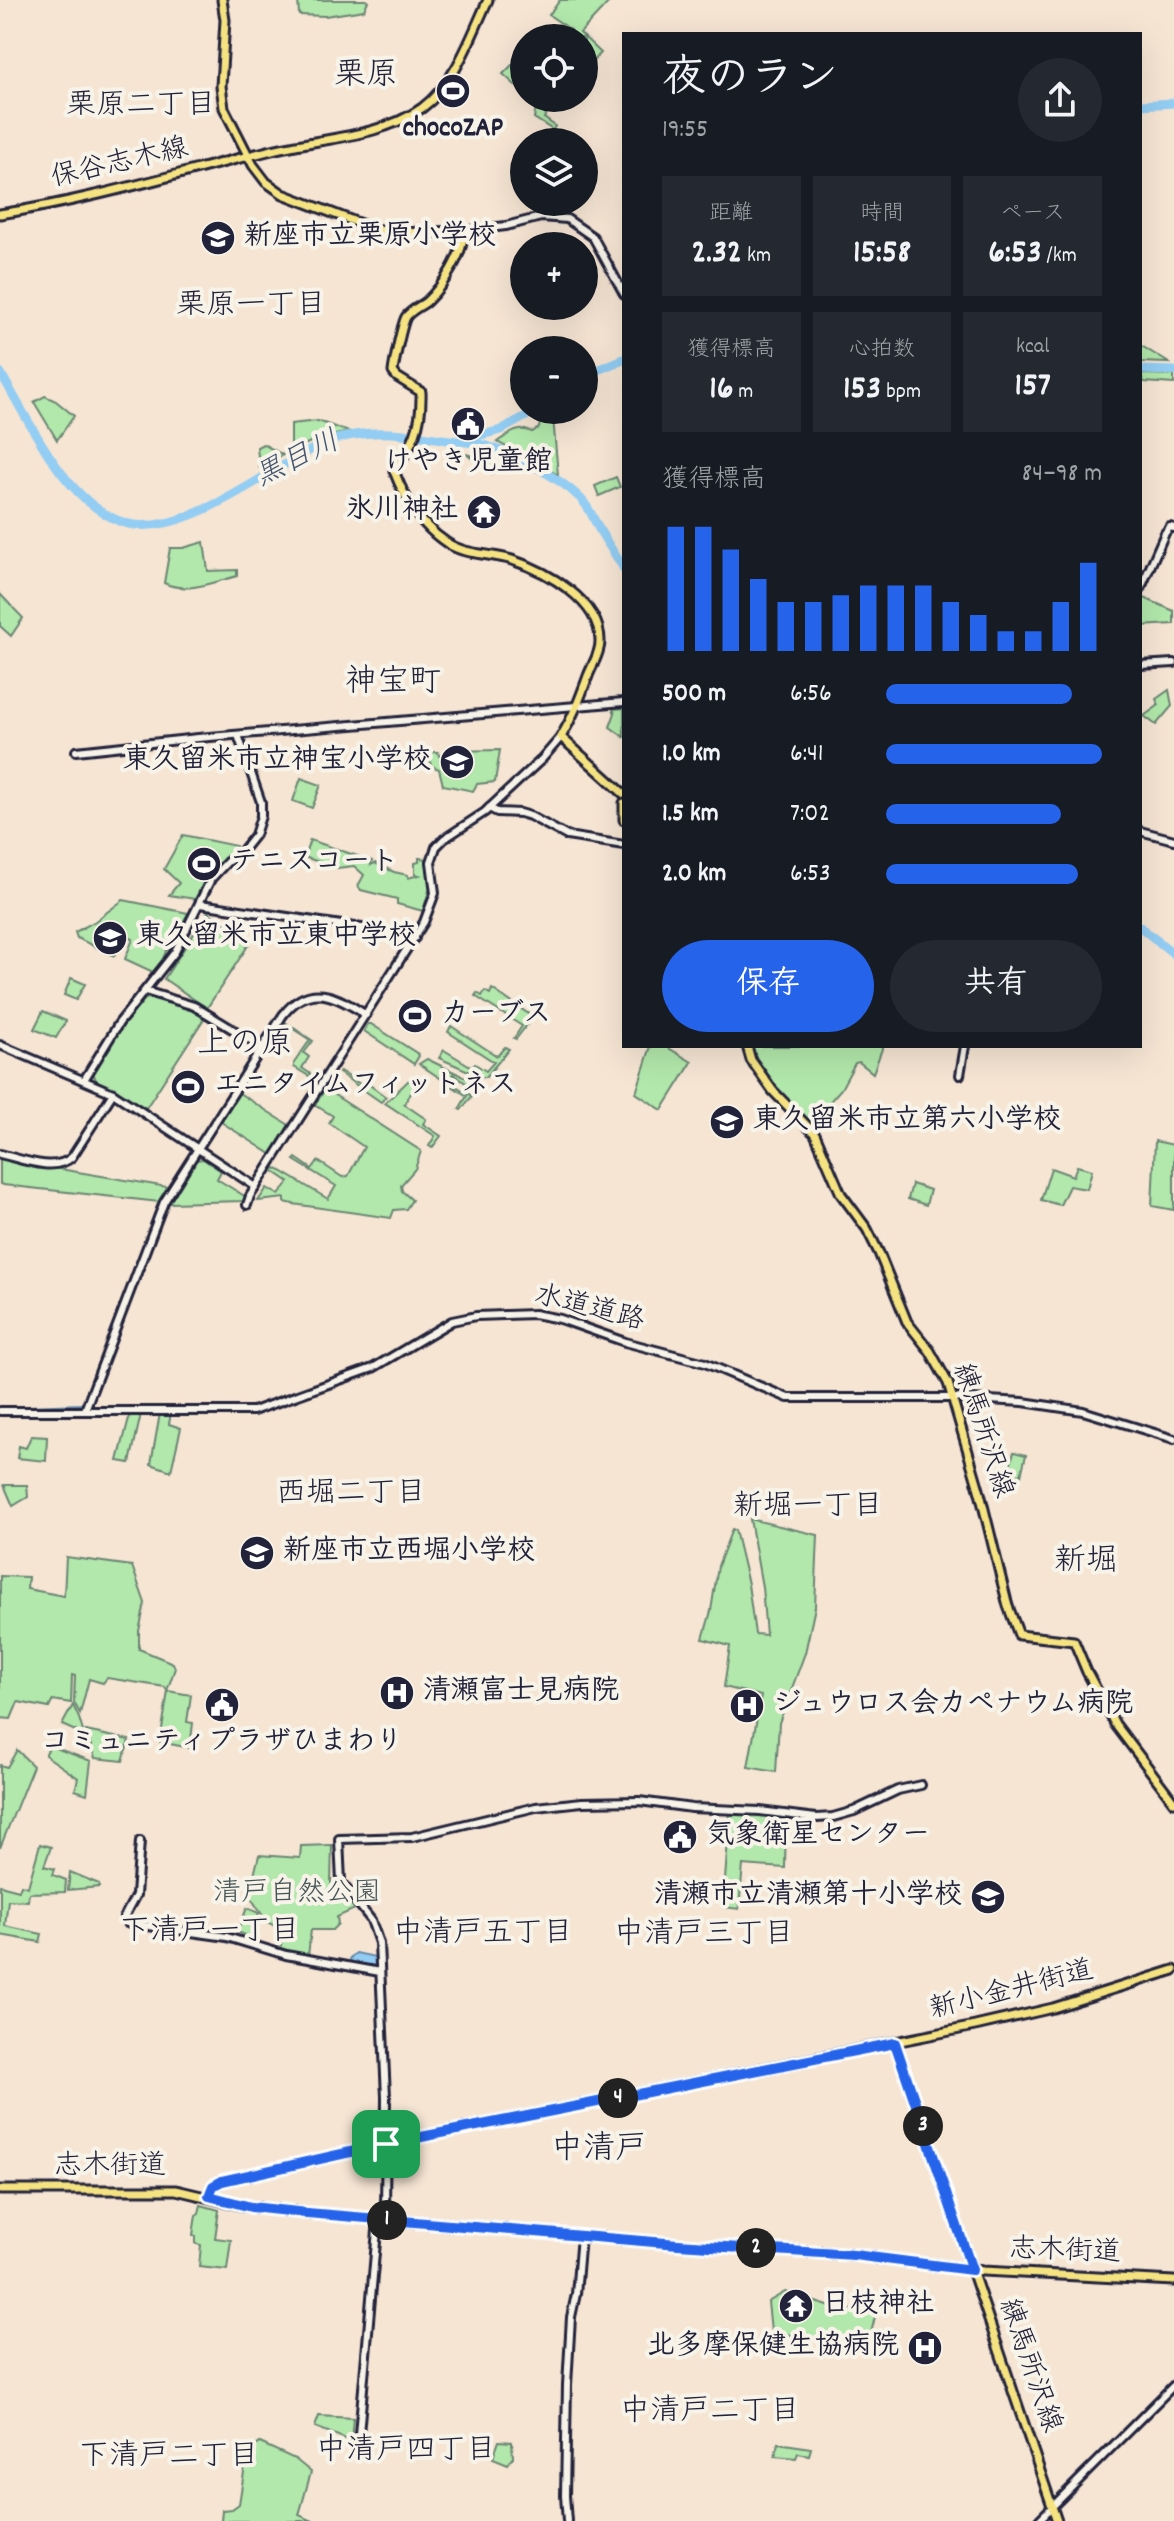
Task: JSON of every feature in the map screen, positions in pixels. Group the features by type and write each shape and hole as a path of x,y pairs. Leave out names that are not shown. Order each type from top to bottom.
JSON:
{"main road":[{"path":"222,0 225,20 222,96 225,111 248,156 266,182 283,194 354,223 395,233 463,231 464,238 447,277 429,298 408,314 401,328 393,372 421,392 419,429 394,471 408,502 426,525 454,547 504,558 530,568 564,586 594,615 598,623 600,646 578,706 561,737 622,792"},
{"name":"保谷志木線","path":"0,214 390,124 431,101 449,78 488,0"},
{"name":"練馬所沢線","path":"748,1048 751,1060 773,1091 815,1134 841,1194 867,1229 879,1253 907,1322 935,1358 954,1398 1008,1606 1019,1635 1074,1641 1098,1694 1129,1744 1174,1802"},
{"name":"新小金井街道","path":"209,2196 213,2186 222,2181 386,2144 895,2043 1053,2008 1174,1970"},
{"name":"練馬所沢線","path":"895,2043 1057,2521"},
{"name":"志木街道","path":"0,2190 163,2189 253,2207 382,2220 854,2255 972,2270 1174,2281"}],"street":[{"path":"463,231 506,226 541,217 567,219 593,237 622,290"},
{"path":"1142,585 1165,533 1170,527 1174,528"},
{"path":"1142,665 1174,663"},
{"path":"76,751 622,702"},
{"path":"84,1080 109,1038 175,952 204,891 218,871 249,844 261,816 259,791 238,735"},
{"path":"247,1205 424,922 435,893 431,862 436,847 489,808 561,737"},
{"path":"489,808 497,812 527,815 567,836 622,845"},
{"path":"1142,832 1174,840"},
{"path":"200,904 415,938"},
{"path":"145,991 194,1006 262,1047"},
{"path":"85,1410 161,1208 285,1011 299,999 316,994 334,996 366,1015"},
{"path":"0,1045 113,1093 256,1187"},
{"path":"960,1075 965,1048"},
{"path":"0,1154 51,1164 66,1163 113,1093"},
{"name":"水道道路","path":"0,1411 253,1411 373,1368 452,1321 476,1316 522,1314 560,1319 625,1342 699,1361 788,1398 1015,1401 1083,1411 1174,1439"},
{"path":"359,2434 382,2220 386,2082 379,1943 374,1925 341,1882 339,1839 412,1837 536,1807 582,1802 639,1801 692,1808 833,1817 854,1811 898,1790 921,1785"},
{"path":"140,1841 139,1879 136,1895 124,1917 127,1923 227,1937 286,1955 380,1972"},
{"path":"567,2521 568,2361 581,2236"},
{"path":"1038,2521 1174,2385"}],"green space":[{"path":"298,0 368,1 364,10 325,16 299,15"},
{"path":"560,0 611,0 588,24 562,24 549,15"},
{"path":"510,67 510,80 503,74"},
{"path":"535,112 548,112 544,118 555,126 550,128 534,118"},
{"path":"1142,346 1169,363 1142,362"},
{"path":"1142,374 1174,375 1174,384 1144,382"},
{"path":"45,396 74,416 57,440 34,402"},
{"path":"318,421 349,432 317,439 291,451 291,424"},
{"path":"540,424 554,424 558,475 497,442 518,430 532,432"},
{"path":"263,444 283,455 259,467 257,447"},
{"path":"466,454 490,461 505,467 492,474"},
{"path":"616,477 620,487 599,496 595,486"},
{"path":"204,542 208,571 237,570 237,576 191,587 164,583 170,548"},
{"path":"0,594 23,618 11,636 0,626"},
{"path":"1142,597 1174,611 1174,624 1142,626"},
{"path":"1169,690 1172,706 1156,725 1144,716 1159,705 1156,699"},
{"path":"622,708 622,736 610,727 615,713 613,709"},
{"path":"500,750 495,782 477,784 473,791 443,785 439,769 431,766 428,752 438,752 439,756 449,755 450,751"},
{"path":"301,778 321,785 312,808 293,801"},
{"path":"183,835 236,846 237,849 213,870 195,899 169,895 179,883 164,869"},
{"path":"310,840 372,861 371,865 375,863 408,875 408,878 419,875 415,874 415,863 419,862 419,858 426,859 430,887 423,911 397,904 397,899 361,890 358,886 364,875 354,866 337,868 304,857"},
{"path":"123,900 188,913 169,950 153,972 125,959 133,939 124,935 114,956 77,938 75,932"},
{"path":"208,912 251,941 207,1008 164,979"},
{"path":"71,978 85,984 76,1000 64,995"},
{"path":"492,989 533,1017 516,1039 522,1026 475,996 477,993 482,996 485,991 490,994"},
{"path":"145,999 190,1009 205,1017 146,1108 96,1080 93,1073 118,1032"},
{"path":"43,1011 66,1021 56,1038 34,1029"},
{"path":"285,1022 313,1041 304,1053 309,1057 302,1068 317,1081 294,1067 310,1040 287,1025 283,1026"},
{"path":"368,1024 418,1054 414,1064 364,1031"},
{"path":"451,1026 497,1056 505,1047 509,1049 486,1077 482,1077 439,1058 444,1050 472,1067 475,1064 486,1071 494,1062 448,1032"},
{"path":"650,1048 668,1048 692,1062 662,1110 636,1093"},
{"path":"747,1048 882,1048 873,1073 859,1062 855,1063 841,1089 825,1107 815,1134 749,1068 745,1056"},
{"path":"427,1059 481,1085 477,1091 453,1074 448,1081 472,1096 461,1110 467,1096 419,1064"},
{"path":"340,1071 363,1086 367,1083 386,1097 381,1102"},
{"path":"410,1079 417,1084 404,1104 426,1119 423,1124 441,1136 432,1148 429,1146 435,1136 385,1103"},
{"path":"325,1089 421,1151 415,1169 401,1185 402,1191 412,1200 406,1209 394,1210 391,1218 293,1204 285,1202 285,1198 258,1201 267,1188 279,1195 289,1182 273,1171 276,1168 328,1199 336,1186 294,1160 296,1158 312,1169 318,1161 342,1177 348,1176 364,1147 329,1123 333,1116 315,1105"},
{"path":"239,1093 289,1125 271,1154 221,1122"},
{"path":"1155,1141 1174,1145 1174,1210 1152,1206"},
{"path":"0,1159 179,1189 196,1160 203,1159 221,1171 217,1179 246,1197 243,1201 169,1203 3,1185 0,1184"},
{"path":"1077,1166 1092,1170 1087,1189 1069,1186 1060,1205 1041,1200 1051,1168 1073,1176"},
{"path":"912,1184 930,1190 926,1205 908,1199"},
{"path":"160,1413 171,1413 169,1424 181,1428 171,1471 151,1464"},
{"path":"130,1414 141,1414 130,1463 118,1461"},
{"path":"31,1436 47,1437 46,1461 17,1458 19,1446 26,1448"},
{"path":"1014,1452 1026,1455 1021,1475 1008,1472"},
{"path":"4,1485 27,1485 28,1497 13,1506"},
{"path":"750,1519 818,1535 815,1607 805,1653 779,1723 776,1772 748,1767 761,1696 724,1687 730,1646 703,1639 718,1566 732,1529 735,1530 748,1584 755,1634 766,1635 762,1587"},
{"path":"66,1557 132,1566 145,1603 139,1649 173,1663 175,1668 167,1691 165,1687 107,1678 103,1683 89,1679 80,1714 74,1702 75,1676 72,1675 71,1703 53,1700 49,1708 18,1702 11,1719 0,1718 0,1576 28,1577 27,1589 64,1596"},
{"path":"168,1691 191,1695 187,1722 193,1723 190,1748 160,1742"},
{"path":"73,1705 79,1718 84,1735 62,1725"},
{"path":"86,1731 129,1740 123,1761 95,1758"},
{"path":"50,1746 91,1761 87,1794 75,1790 78,1778 45,1755"},
{"path":"17,1750 33,1766 0,1848 0,1765 7,1767"},
{"path":"730,1812 786,1818 785,1868 743,1865 739,1909 723,1907"},
{"path":"40,1844 51,1847 44,1866 55,1869 53,1875 66,1880 65,1892 29,1893 28,1901 8,1900 5,1926 42,1934 40,1942 0,1935 0,1885 19,1890 21,1885 28,1887"},
{"name":"清戸自然公園","path":"332,1845 331,1883 355,1909 337,1917 338,1924 332,1930 311,1930 308,1956 280,1948 285,1931 267,1922 249,1895 259,1855 300,1858 301,1846"},
{"path":"70,1872 99,1884 99,1887 68,1890"},
{"path":"247,1908 259,1913 250,1937 237,1932"},
{"path":"201,2205 219,2210 215,2238 231,2240 227,2270 199,2267 201,2245 196,2244 196,2236 193,2235"},
{"name":"日枝神社","path":"785,2292 831,2307 860,2311 870,2299 878,2304 867,2350 771,2331 768,2302"},
{"path":"319,2416 353,2418 351,2441 315,2427"},
{"path":"499,2441 512,2442 513,2457 508,2464 493,2458"},
{"path":"260,2443 295,2459 311,2472 299,2515 313,2521 221,2521 222,2510 239,2504 247,2453"},
{"path":"778,2443 811,2448 809,2455 798,2453 796,2458 775,2456"}],"water":[{"path":"356,1953 375,1957 376,1965 351,1963 350,1958"}],"waterway":[{"path":"1142,105 1174,103"},
{"path":"598,370 622,360"},
{"path":"1142,370 1174,371"},
{"name":"黒目川","path":"0,372 36,435 65,477 99,510 119,521 142,526 195,514 301,455 338,439 367,433 412,435 484,445 549,475 571,489 585,504 622,566"},
{"path":"466,439 512,424"},
{"name":"黒目川","path":"1142,929 1174,954"},
{"path":"0,1407 82,1404"}],"place":[{"name":"chocoZAP","path":"453,91"},
{"name":"新座市立栗原小学校","path":"218,238"},
{"name":"けやき児童館","path":"468,424"},
{"name":"氷川神社","path":"484,512"},
{"name":"東久留米市立神宝小学校","path":"457,762"},
{"name":"テニスコート","path":"204,864"},
{"name":"東久留米市立東中学校","path":"110,938"},
{"name":"カーブス","path":"415,1016"},
{"name":"エニタイムフィットネス","path":"188,1087"},
{"name":"東久留米市立第六小学校","path":"727,1122"},
{"name":"新座市立西堀小学校","path":"257,1553"},
{"name":"清瀬富士見病院","path":"397,1693"},
{"name":"コミュニティプラザひまわり","path":"222,1705"},
{"name":"ジュウロス会カペナウム病院","path":"747,1706"},
{"name":"気象衛星センター","path":"680,1837"},
{"name":"清瀬市立清瀬第十小学校","path":"988,1897"},
{"name":"日枝神社","path":"796,2306"},
{"name":"北多摩保健生協病院","path":"925,2348"}],"district":[{"name":"栗原","path":"366,77"},
{"name":"栗原二丁目","path":"141,107"},
{"name":"栗原一丁目","path":"251,307"},
{"name":"神宝町","path":"393,684"},
{"name":"上の原","path":"245,1046"},
{"name":"西堀二丁目","path":"351,1495"},
{"name":"新堀一丁目","path":"808,1508"},
{"name":"新堀","path":"1086,1563"},
{"name":"下清戸一丁目","path":"210,1933"},
{"name":"中清戸五丁目","path":"483,1935"},
{"name":"中清戸三丁目","path":"704,1936"},
{"name":"中清戸","path":"599,2151"},
{"name":"中清戸二丁目","path":"710,2413"},
{"name":"中清戸四丁目","path":"406,2452"},
{"name":"下清戸二丁目","path":"169,2458"}],"route":[{"path":"895,2043 972,2270 854,2255 678,2244 307,2213 251,2207 209,2196 213,2186 222,2181 386,2144 895,2043"}]}
